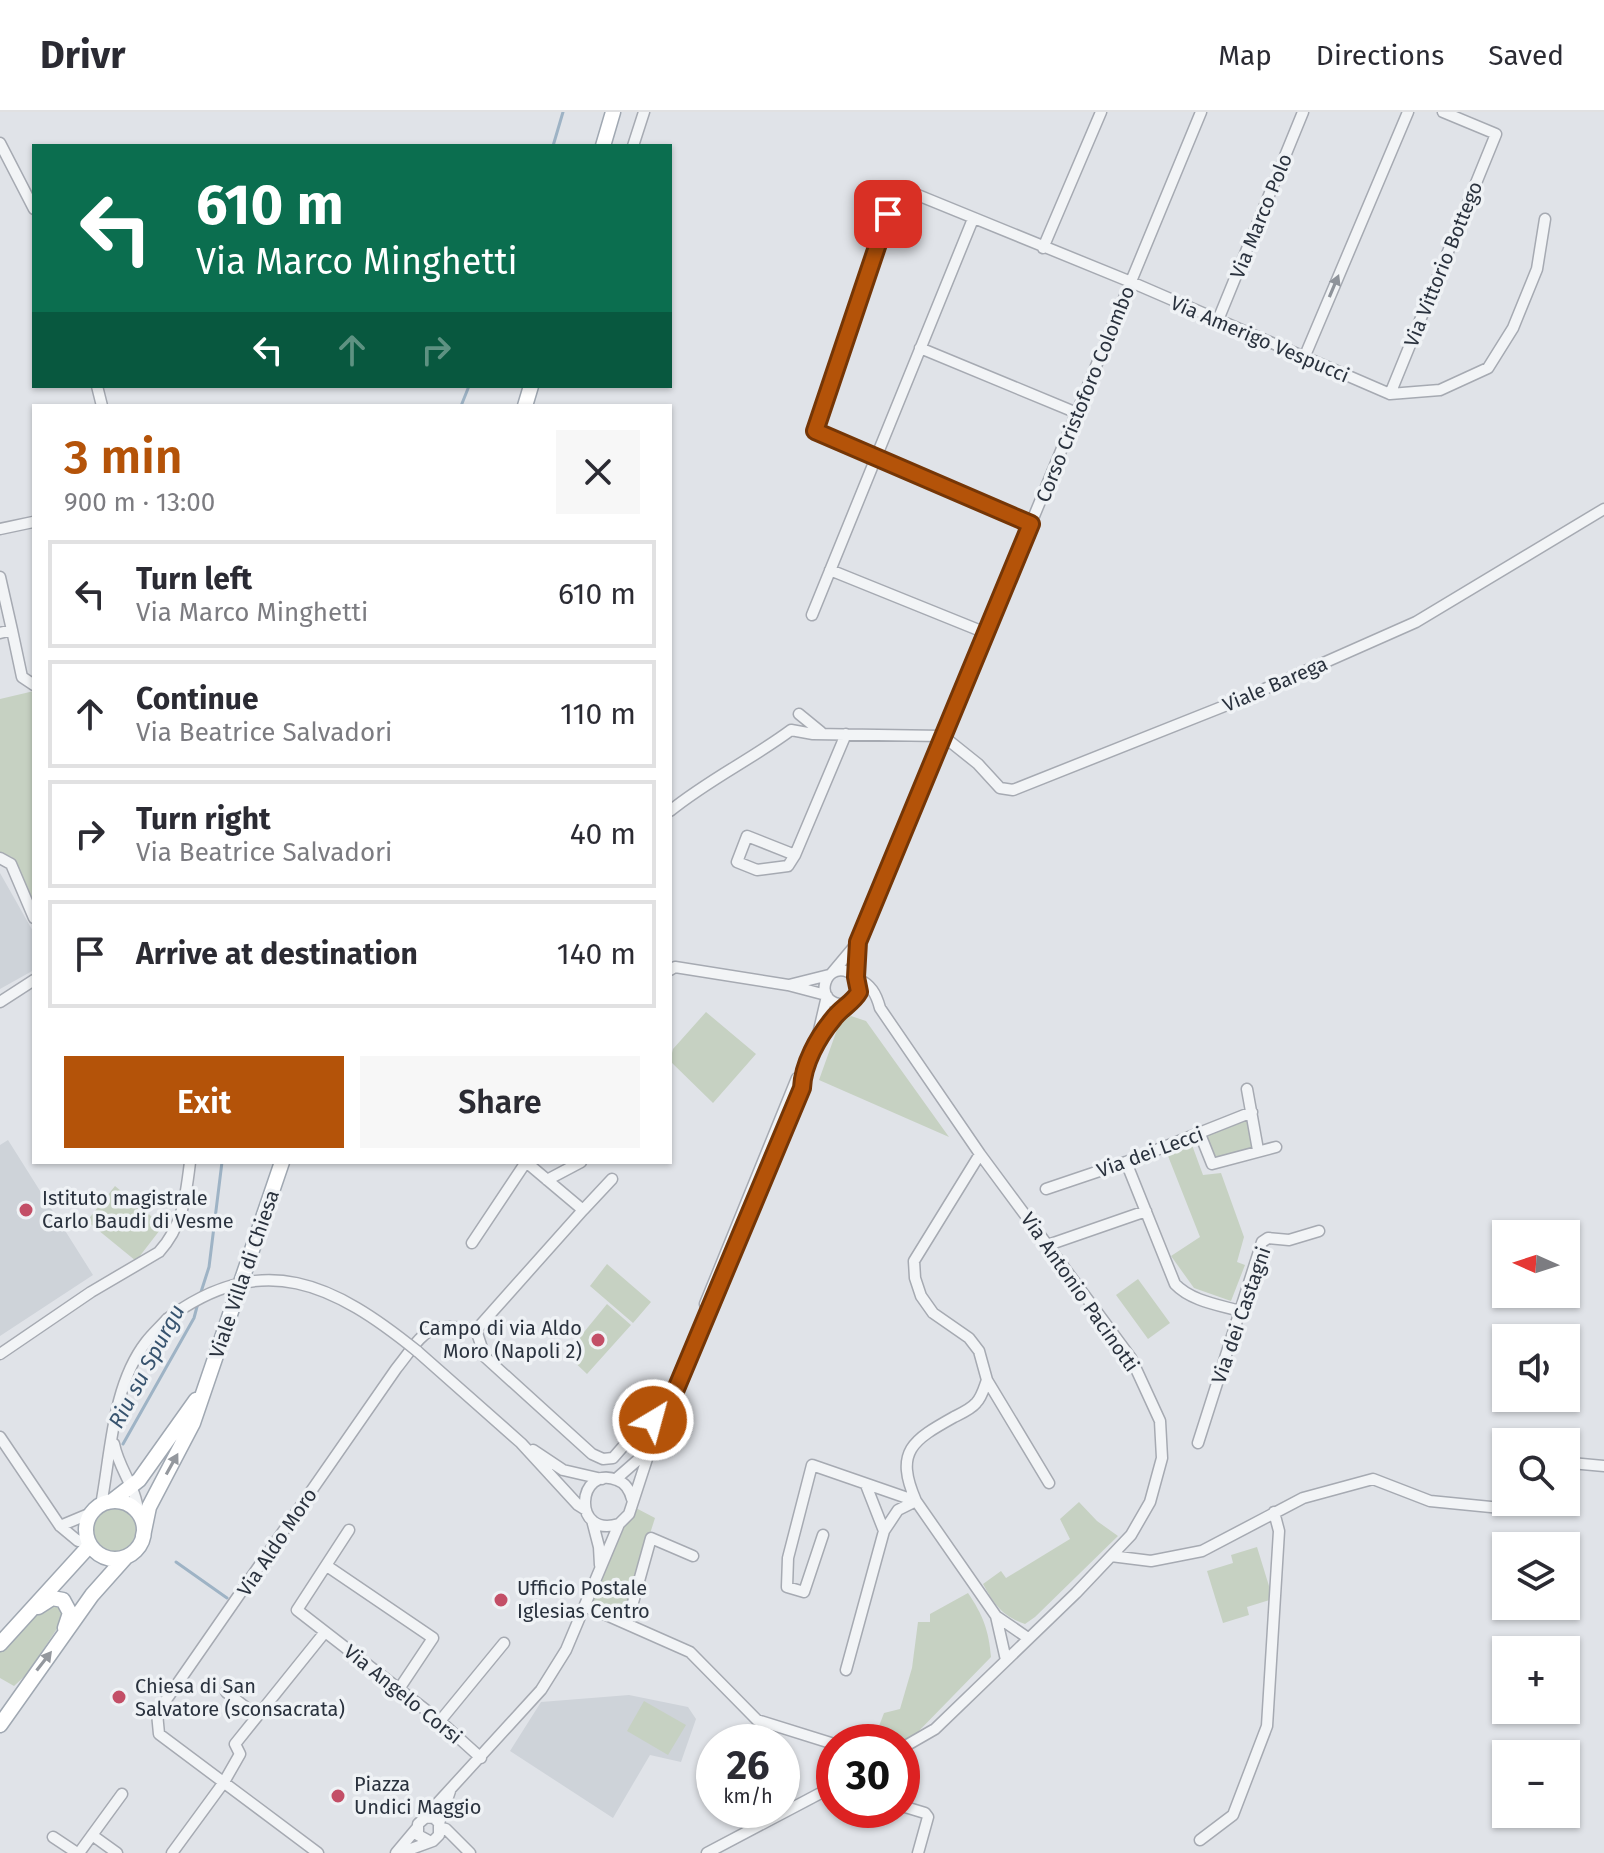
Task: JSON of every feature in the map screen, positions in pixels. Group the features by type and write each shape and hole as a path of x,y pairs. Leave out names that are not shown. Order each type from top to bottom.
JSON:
{"main road":[{"path":"604,144 613,112"},
{"name":"Viale Villa di Chiesa","path":"143,1536 149,1507 193,1423 281,1164"},
{"name":"Viale Villa di Chiesa","path":"101,1506 143,1475 206,1386"},
{"path":"0,1725 92,1595 137,1549 143,1536 143,1524 138,1513 124,1502 101,1506 86,1526 88,1542 105,1557 125,1558"},
{"path":"0,1644 88,1542"},
{"path":"28,1613 52,1598 63,1600 70,1613 63,1636"}],"street":[{"path":"634,144 644,112"},
{"path":"1043,248 1101,112"},
{"name":"Corso Cristoforo Colombo","path":"814,1049 826,996 825,982 858,942 1201,112"},
{"name":"Via Marco Polo","path":"1218,320 1303,112"},
{"path":"1304,358 1408,112"},
{"name":"Via Vittorio Bottego","path":"1390,394 1496,134 1443,112"},
{"path":"0,143 32,205"},
{"name":"Via Amerigo Vespucci","path":"876,456 815,431 898,187 1131,282 1390,394"},
{"path":"812,615 973,219"},
{"path":"1390,394 1440,390 1488,368 1513,328 1537,269 1545,219"},
{"path":"920,348 1077,413"},
{"path":"876,456 1031,524"},
{"name":"Viale Barega","path":"943,736 978,764 1000,788 1013,790 1242,699 1416,622 1604,509"},
{"path":"0,529 32,522"},
{"path":"830,570 986,633"},
{"path":"0,577 22,677 32,684"},
{"path":"0,633 12,630"},
{"path":"799,714 821,732"},
{"path":"672,810 791,730 813,734 943,736"},
{"path":"795,855 747,836 737,862 757,870 788,866 795,855 846,734"},
{"path":"0,858 11,864 32,913"},
{"name":"Corso Cristoforo Colombo","path":"398,1853 420,1823 541,1690 566,1650 619,1524 629,1514 659,1422 749,1216 802,1088 802,1076 814,1049 833,1018 859,992 856,978 858,942"},
{"path":"672,969 788,985 826,996 836,1004 865,1001 880,1008"},
{"path":"788,985 847,970 856,978"},
{"name":"Via Antonio Pacinotti","path":"856,978 868,983 876,994 880,1008 980,1154 1131,1358 1160,1421 1162,1458 1150,1502 1131,1535 935,1729 920,1738"},
{"path":"0,1002 32,981"},
{"path":"1247,1089 1258,1150"},
{"name":"Via dei Lecci","path":"1046,1189 1126,1162 1252,1112"},
{"path":"1200,1134 1212,1164 1276,1147"},
{"path":"980,1154 914,1261 915,1278 921,1296 933,1313 969,1338 979,1351 987,1380 1049,1483"},
{"path":"1126,1162 1171,1277 1181,1290 1199,1299 1240,1311"},
{"path":"0,1354 167,1244 185,1208 190,1164"},
{"path":"472,1243 525,1164"},
{"path":"528,1164 583,1210"},
{"path":"547,1180 577,1164"},
{"path":"612,1179 476,1330 485,1357 592,1454 603,1459 613,1458 648,1418 659,1422"},
{"path":"1048,1245 1146,1211"},
{"name":"Via dei Castagni","path":"1198,1443 1262,1242 1268,1238 1289,1240 1319,1231"},
{"path":"60,1526 101,1506 118,1404 131,1368 145,1343 167,1319 192,1301 225,1287 267,1280 293,1281 352,1303 417,1351 521,1443 589,1515 605,1526 619,1524"},
{"name":"Via Aldo Moro","path":"224,1782 159,1734 157,1713 426,1330 447,1325 476,1330"},
{"path":"987,1380 974,1406 926,1432 912,1446 905,1465 916,1501 996,1616 1028,1638"},
{"path":"0,1437 60,1526 78,1541 88,1542"},
{"path":"113,1438 118,1462 131,1486 138,1513"},
{"name":"Corso Cristoforo Colombo","path":"616,1479 640,1458 652,1441"},
{"path":"521,1443 563,1470 616,1479 627,1487 632,1499"},
{"path":"1580,1464 1604,1466"},
{"path":"823,1535 804,1592 787,1587 788,1558 812,1465 916,1501"},
{"path":"589,1515 585,1497 588,1489 603,1479"},
{"path":"1111,1556 1151,1561 1202,1551 1303,1498 1373,1479 1430,1501 1492,1507"},
{"path":"866,1485 884,1531"},
{"path":"846,1670 884,1531 898,1510 916,1501"},
{"path":"1200,1840 1233,1815 1267,1726 1279,1531 1274,1512"},
{"name":"Corso Cristoforo Colombo","path":"589,1515 599,1547 600,1571"},
{"path":"349,1530 327,1566 433,1638 399,1689"},
{"path":"627,1624 651,1538 693,1556"},
{"name":"Via Angelo Corsi","path":"327,1566 297,1610 440,1721 481,1758"},
{"path":"586,1606 690,1652 757,1720 816,1738"},
{"path":"996,1616 1006,1660"},
{"path":"172,1853 224,1782 240,1754 235,1744 325,1632"},
{"path":"440,1721 504,1643"},
{"path":"226,1692 257,1716"},
{"path":"224,1782 318,1853"},
{"name":"Corso Cristoforo Colombo","path":"440,1826 450,1789"},
{"path":"53,1837 78,1853 122,1794"},
{"path":"707,1853 816,1795"},
{"path":"918,1853 928,1817 920,1811"},
{"path":"456,1841 420,1838 420,1823 430,1817 470,1853"},
{"path":"432,1841 439,1835 440,1826"},
{"path":"92,1835 117,1853"},
{"name":"Corso Cristoforo Colombo","path":"398,1853 432,1841"}],"shaded area":[{"path":"0,873 32,929 32,971 0,989"},
{"name":"Istituto magistrale Carlo Baudi di Vesme","path":"8,1140 93,1275 0,1336 0,1145"},
{"path":"629,1695 688,1707 696,1719 681,1762 650,1755 613,1818 510,1751 541,1702"}],"green space":[{"path":"32,691 32,903 12,857 0,853 0,699"},
{"path":"706,1012 756,1054 713,1103 672,1063 673,1049"},
{"path":"851,1016 866,1021 949,1137 819,1080 839,1024"},
{"path":"1246,1119 1254,1148 1213,1160 1204,1135"},
{"path":"1192,1145 1203,1175 1221,1173 1244,1237 1237,1262 1245,1265 1231,1301 1194,1288 1171,1256 1200,1237 1168,1156"},
{"path":"115,1186 163,1226 136,1261 87,1221"},
{"name":"Campo di via Aldo Moro (Napoli 2)","path":"607,1264 651,1302 633,1323 590,1286"},
{"path":"1138,1279 1170,1323 1148,1339 1116,1295"},
{"name":"Campo di via Aldo Moro (Napoli 2)","path":"607,1304 631,1325 587,1374 566,1354"},
{"path":"1079,1502 1097,1521 1118,1536 1035,1617 1025,1624 1010,1617 995,1603 983,1584 1001,1571 1006,1578 1070,1539 1060,1519"},
{"path":"634,1507 655,1518 623,1618 590,1604 621,1525"},
{"path":"115,1509 130,1515 136,1530 130,1545 115,1551 100,1545 94,1530 100,1515"},
{"path":"1257,1547 1273,1599 1247,1607 1249,1615 1223,1623 1207,1571 1233,1563 1231,1555"},
{"path":"968,1593 984,1624 991,1657 920,1730 920,1724 880,1724 884,1713 900,1709 912,1668 918,1622 930,1622 930,1614"},
{"path":"52,1603 61,1606 66,1615 27,1674 14,1686 0,1678 0,1651 32,1613"},
{"path":"644,1701 686,1725 668,1755 627,1731"}],"waterway":[{"name":"Riu su Spurgu","path":"554,144 563,112"},
{"name":"Riu su Spurgu","path":"462,404 468,388"},
{"name":"Riu su Spurgu","path":"201,1292 209,1267 222,1164"},
{"name":"Riu su Spurgu","path":"123,1444 194,1318 198,1303"},
{"name":"Riu su Spurgu","path":"176,1562 227,1598"}],"place":[{"name":"Istituto magistrale Carlo Baudi di Vesme","path":"26,1210"},
{"name":"Campo di via Aldo Moro (Napoli 2)","path":"598,1340"},
{"name":"Ufficio Postale Iglesias Centro","path":"501,1600"},
{"name":"Chiesa di San Salvatore (sconsacrata)","path":"119,1697"},
{"name":"Piazza Undici Maggio","path":"338,1796"}],"route":[{"path":"653,1420 659,1422 676,1389 802,1088 802,1076 814,1049 833,1018 859,992 856,977 858,942 1031,524 815,431 888,214"}]}
